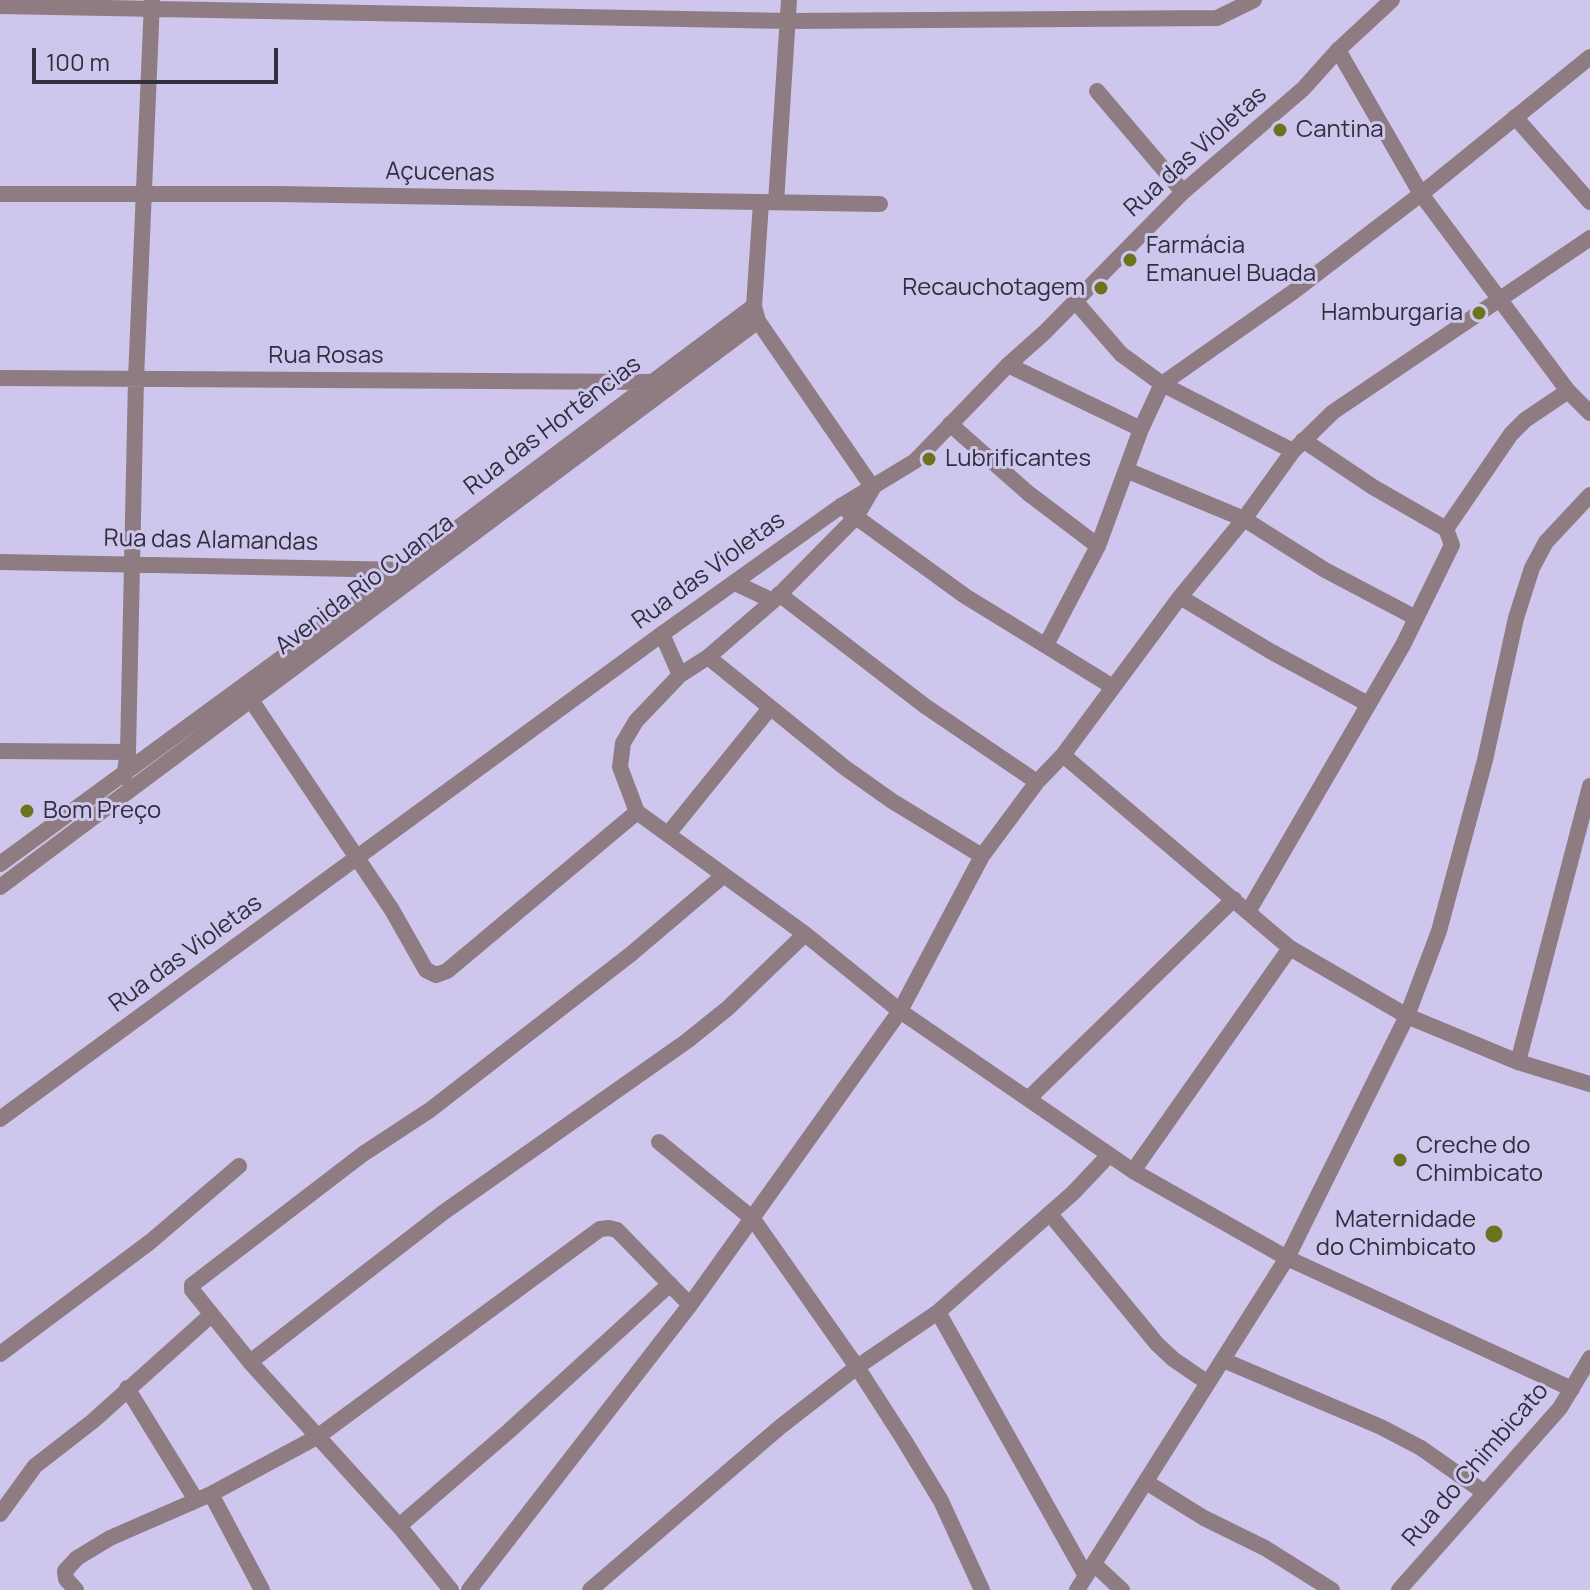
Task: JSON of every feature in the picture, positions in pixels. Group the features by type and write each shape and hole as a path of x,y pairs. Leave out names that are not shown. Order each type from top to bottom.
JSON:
{"street":[{"path":"251,700 392,910 426,970 436,975 447,971 637,812 620,767 623,743 636,721 680,675 708,657 776,597 856,517 873,488 753,313 789,0"},
{"path":"1217,18 1225,0"},
{"path":"0,6 152,5 789,21 1217,18 1254,0"},
{"name":"Rua das Violetas","path":"0,1119 662,634 841,506 915,461 1183,192 1303,89 1338,50 1392,0"},
{"path":"119,798 128,752 136,379 152,5"},
{"path":"1338,50 1421,194 1568,391 1590,413"},
{"path":"1046,645 1098,546 1141,429 1162,384 1293,292 1421,194 1590,57"},
{"path":"1097,91 1183,192"},
{"path":"1515,117 1590,202"},
{"name":"Açucenas","path":"0,194 276,194 880,204"},
{"path":"469,1590 690,1305 900,1011 982,856 1037,782 1063,755 1298,445 1333,412 1590,238"},
{"path":"1075,301 1121,354 1162,384 1298,445 1446,529 1451,538 1452,545 1416,618 1248,912"},
{"name":"Rua das Hortências","path":"0,864 652,382 753,313"},
{"name":"Avenida Rio Cuanza","path":"0,887 421,573 753,313"},
{"path":"1008,365 1141,429"},
{"name":"Rua Rosas","path":"0,378 652,382"},
{"path":"1446,529 1511,434 1525,420 1568,391"},
{"path":"950,424 1028,493 1098,546"},
{"path":"1126,470 1244,519 1325,570 1416,618"},
{"path":"1086,1577 1287,1258 1407,1016 1439,931 1485,760 1516,618 1532,568 1546,542 1590,495"},
{"path":"841,506 965,596 1113,687"},
{"name":"Rua das Alamandas","path":"0,562 403,569 421,573"},
{"path":"735,583 776,597 914,698 1037,782"},
{"path":"1180,597 1270,651 1368,704"},
{"path":"662,634 680,675"},
{"path":"708,657 844,767 892,801 982,856"},
{"path":"668,834 770,708"},
{"path":"0,751 128,752"},
{"path":"1063,755 1290,948 1407,1016 1518,1062 1590,1084"},
{"path":"1518,1062 1590,786"},
{"name":"Rua do Chimbicato","path":"637,812 805,934 900,1011 1133,1171 1287,1258 1572,1389 1560,1408 1399,1590"},
{"path":"451,1590 399,1526 250,1362 192,1290 194,1282 363,1154 430,1110 631,954 723,876"},
{"path":"1029,1098 1234,899"},
{"path":"250,1362 444,1212 687,1041 728,1008 805,934"},
{"path":"1133,1171 1290,948"},
{"path":"659,1142 753,1219 857,1367 941,1501 982,1590"},
{"path":"590,1590 780,1427 857,1367 938,1312 1050,1214 1109,1155"},
{"path":"0,1354 150,1242 239,1166"},
{"path":"1050,1214 1157,1344 1208,1383"},
{"path":"76,1590 66,1579 65,1571 77,1558 110,1538 204,1497 317,1437 600,1229 617,1230 690,1305"},
{"path":"399,1526 509,1431 670,1284"},
{"path":"938,1312 1086,1577 1122,1590"},
{"path":"0,1514 35,1466 93,1421 211,1315"},
{"path":"1572,1389 1590,1358"},
{"path":"1223,1360 1381,1427 1421,1448 1485,1493"},
{"path":"127,1388 204,1497 262,1590"},
{"path":"1146,1482 1204,1518 1265,1548 1332,1590"}],"place":[{"name":"Cantina","path":"1280,130"},
{"name":"Farmácia Emanuel Buada","path":"1130,260"},
{"name":"Recauchotagem","path":"1101,288"},
{"name":"Hamburgaria","path":"1479,313"},
{"name":"Lubrificantes","path":"929,459"},
{"name":"Bom Preço","path":"27,811"},
{"name":"Creche do Chimbicato","path":"1400,1160"},
{"name":"Maternidade do Chimbicato","path":"1494,1234"}]}
